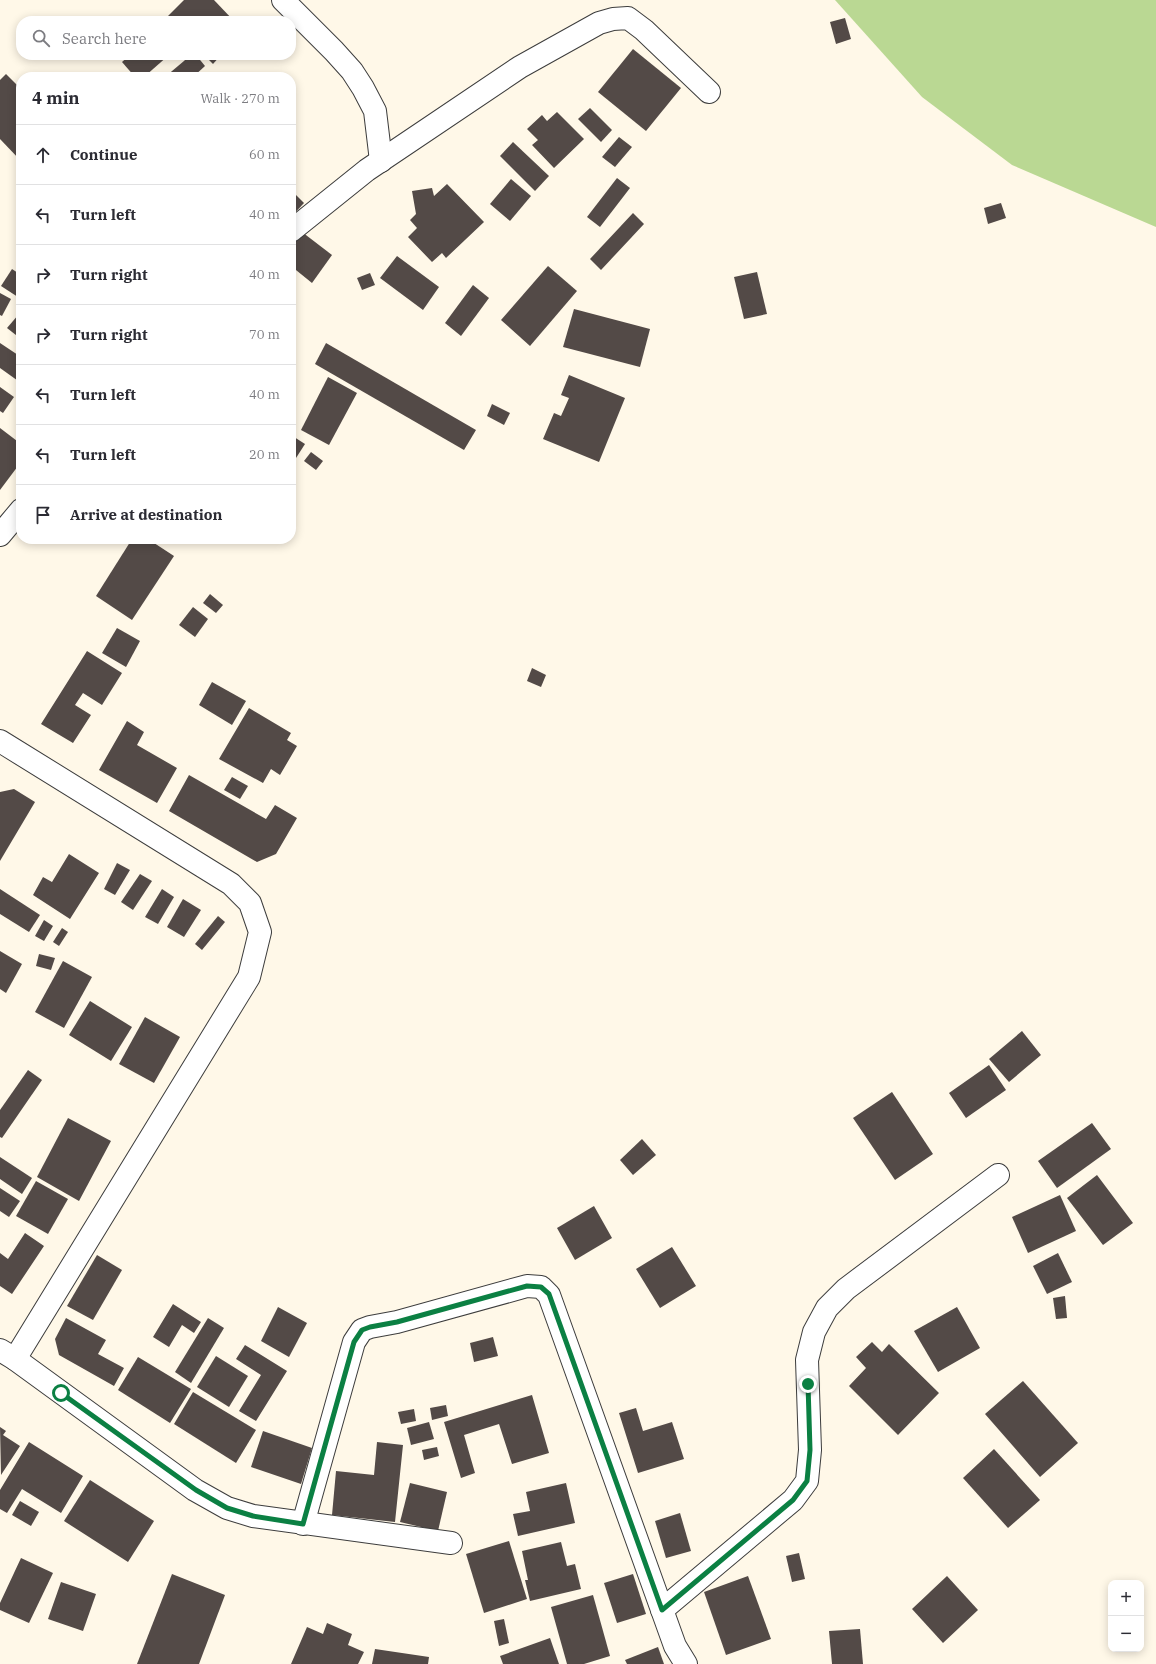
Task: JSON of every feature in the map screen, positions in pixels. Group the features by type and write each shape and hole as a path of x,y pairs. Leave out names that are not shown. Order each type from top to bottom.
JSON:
{"street":[{"path":"283,0 334,51 352,71 363,88 375,111 381,161"},
{"path":"296,227 381,161 520,67 599,23 613,19 628,18 644,30 709,92"},
{"path":"0,535 16,516"},
{"path":"0,741 231,884 250,903 260,932 249,977 7,1354 196,1490 227,1508 253,1516 303,1524 451,1543"},
{"path":"662,1610 793,1500 807,1481 810,1450 807,1360 814,1332 827,1308 846,1289 998,1175"},
{"path":"303,1524 354,1342 362,1330 397,1322 527,1286 541,1287 549,1294 675,1646 686,1664"}],"green space":[{"path":"835,0 1156,0 1156,227 1012,165 922,97"}],"building":[{"path":"184,0 214,0 229,16 168,16"},
{"path":"845,18 851,39 836,44 830,22"},
{"path":"633,49 681,88 646,131 598,92"},
{"path":"124,60 163,60 150,72 131,72 122,62"},
{"path":"185,60 200,60 205,66 198,72 171,72"},
{"path":"209,60 217,60 213,64"},
{"path":"6,74 16,84 16,156 0,139 0,80"},
{"path":"590,108 612,130 601,142 578,119"},
{"path":"557,112 584,139 554,168 532,145 538,140 527,129 542,115 547,121"},
{"path":"619,137 632,147 615,167 602,157"},
{"path":"513,142 549,176 535,191 500,156"},
{"path":"617,178 630,188 600,227 587,217"},
{"path":"511,179 531,196 510,221 490,204"},
{"path":"447,184 484,222 446,258 442,253 432,262 408,237 417,228 410,220 416,214 412,191 432,188 434,196"},
{"path":"296,195 304,203 296,212"},
{"path":"1001,203 1006,218 988,224 984,208"},
{"path":"633,213 644,224 601,270 590,259"},
{"path":"302,232 332,255 312,283 296,270 296,240"},
{"path":"397,256 439,287 423,310 380,278"},
{"path":"548,266 577,291 530,346 501,320"},
{"path":"12,269 16,272 16,296 1,286"},
{"path":"757,272 767,314 744,319 734,277"},
{"path":"370,273 375,285 362,290 357,278"},
{"path":"473,285 489,298 461,336 445,323"},
{"path":"0,293 11,299 2,316 0,315"},
{"path":"574,309 650,329 640,367 563,347"},
{"path":"16,318 16,335 7,328"},
{"path":"0,343 16,354 16,379 0,368"},
{"path":"326,343 476,430 464,450 315,364"},
{"path":"569,375 625,398 599,462 543,439 554,413 561,416 569,398 561,395"},
{"path":"328,377 357,393 329,445 301,430"},
{"path":"0,387 14,397 3,413 0,411"},
{"path":"492,404 510,413 504,425 487,416"},
{"path":"0,428 16,440 16,469 0,490"},
{"path":"296,438 305,444 296,458"},
{"path":"311,452 323,461 316,470 304,461"},
{"path":"129,544 156,544 174,556 132,620 96,596"},
{"path":"210,594 223,605 216,613 203,603"},
{"path":"193,607 208,619 195,637 179,625"},
{"path":"117,628 140,641 126,667 102,653"},
{"path":"87,651 122,673 102,705 83,693 75,705 91,715 73,743 41,724"},
{"path":"532,668 546,675 541,687 527,681"},
{"path":"212,682 246,701 232,725 199,705"},
{"path":"249,708 291,733 287,740 297,746 280,775 271,769 263,783 219,759"},
{"path":"127,721 144,732 137,745 177,768 157,803 99,770"},
{"path":"189,775 266,819 275,805 297,818 276,854 257,862 169,811"},
{"path":"232,777 248,786 240,799 224,790"},
{"path":"14,789 35,802 0,861 0,792"},
{"path":"69,854 99,873 70,919 33,895 43,877 52,882"},
{"path":"117,863 130,870 115,895 104,889"},
{"path":"140,874 152,881 133,910 121,902"},
{"path":"0,889 40,915 29,932 0,914"},
{"path":"162,889 174,897 158,924 145,917"},
{"path":"183,899 201,910 184,937 167,927"},
{"path":"218,916 225,922 202,950 195,944"},
{"path":"44,920 53,926 44,941 35,936"},
{"path":"62,928 68,932 59,946 53,942"},
{"path":"0,951 22,964 6,993 0,989"},
{"path":"39,954 55,958 51,970 36,966"},
{"path":"63,961 92,977 64,1028 35,1012"},
{"path":"90,1001 132,1027 111,1061 69,1035"},
{"path":"145,1017 180,1037 154,1083 119,1064"},
{"path":"1022,1031 1041,1055 1009,1082 989,1059"},
{"path":"989,1065 1006,1090 966,1118 949,1093"},
{"path":"28,1070 42,1080 2,1138 0,1137 0,1110"},
{"path":"892,1092 933,1154 895,1180 853,1118"},
{"path":"68,1118 111,1141 79,1201 37,1177"},
{"path":"1092,1123 1111,1149 1057,1188 1038,1161"},
{"path":"642,1139 656,1155 633,1175 620,1160"},
{"path":"0,1157 32,1178 22,1194 0,1179"},
{"path":"1097,1175 1133,1223 1103,1245 1067,1198"},
{"path":"36,1181 68,1199 48,1234 16,1216"},
{"path":"0,1188 20,1201 9,1217 0,1211"},
{"path":"1060,1195 1076,1231 1028,1253 1012,1217"},
{"path":"594,1206 612,1238 575,1260 557,1228"},
{"path":"25,1233 44,1246 12,1294 0,1286 0,1253 8,1259"},
{"path":"672,1247 696,1286 660,1308 636,1269"},
{"path":"1058,1253 1072,1282 1047,1294 1033,1266"},
{"path":"97,1255 122,1270 93,1320 67,1306"},
{"path":"1065,1296 1067,1318 1056,1319 1053,1298"},
{"path":"173,1304 201,1322 194,1333 182,1325 169,1347 153,1337"},
{"path":"278,1307 307,1323 289,1357 261,1341"},
{"path":"957,1307 980,1348 938,1372 914,1331"},
{"path":"66,1318 106,1340 98,1354 124,1368 114,1386 59,1355 55,1339"},
{"path":"208,1318 224,1328 191,1383 175,1372"},
{"path":"493,1337 498,1356 474,1362 470,1343"},
{"path":"872,1342 882,1352 889,1344 939,1393 898,1435 849,1386 866,1368 856,1357"},
{"path":"245,1345 287,1371 256,1421 239,1411 261,1375 236,1359"},
{"path":"216,1356 248,1376 229,1407 197,1387"},
{"path":"138,1357 191,1389 170,1423 118,1390"},
{"path":"1023,1381 1078,1443 1040,1477 985,1414"},
{"path":"193,1392 256,1430 236,1463 174,1424"},
{"path":"532,1395 549,1453 512,1464 499,1424 464,1435 475,1473 461,1478 444,1422"},
{"path":"446,1405 448,1416 432,1420 430,1408"},
{"path":"636,1408 643,1431 672,1422 684,1459 638,1473 619,1413"},
{"path":"414,1409 416,1421 401,1424 398,1412"},
{"path":"429,1422 434,1439 411,1445 407,1428"},
{"path":"0,1427 6,1431 3,1435 20,1446 1,1475"},
{"path":"263,1431 312,1448 301,1484 251,1467"},
{"path":"29,1442 83,1476 61,1513 22,1489 7,1513 0,1509 0,1490"},
{"path":"377,1442 403,1445 395,1522 332,1515 336,1471 374,1475"},
{"path":"437,1447 439,1456 424,1460 422,1450"},
{"path":"994,1449 1040,1500 1008,1528 963,1478"},
{"path":"90,1480 154,1521 128,1562 64,1521"},
{"path":"410,1483 447,1492 438,1531 400,1522"},
{"path":"566,1483 575,1523 518,1536 513,1514 530,1511 526,1492"},
{"path":"20,1501 39,1512 31,1526 12,1515"},
{"path":"680,1513 691,1551 666,1558 655,1521"},
{"path":"509,1541 527,1599 484,1613 466,1554"},
{"path":"561,1542 567,1566 575,1564 581,1589 530,1601 525,1580 528,1580 522,1551"},
{"path":"799,1553 805,1579 792,1582 786,1556"},
{"path":"21,1558 53,1573 29,1623 0,1610 0,1603"},
{"path":"172,1574 225,1595 199,1664 137,1664"},
{"path":"633,1574 646,1614 617,1623 604,1583"},
{"path":"748,1576 771,1639 726,1655 704,1592"},
{"path":"947,1576 978,1610 943,1643 912,1609"},
{"path":"61,1582 96,1594 83,1631 48,1619"},
{"path":"593,1595 610,1656 584,1664 567,1664 551,1607"},
{"path":"504,1619 509,1643 499,1646 494,1621"},
{"path":"327,1623 352,1634 348,1645 364,1652 358,1664 291,1664 307,1627 323,1634"},
{"path":"860,1629 863,1664 832,1664 829,1631"},
{"path":"550,1638 559,1664 503,1664 500,1656"},
{"path":"658,1647 664,1664 627,1664 625,1660"},
{"path":"375,1649 429,1657 428,1664 372,1664"}],"route":[{"path":"61,1393 196,1490 227,1508 253,1516 303,1524 354,1342 362,1330 397,1322 527,1286 541,1287 549,1294 662,1610 793,1500 807,1481 810,1450 808,1384"}]}
